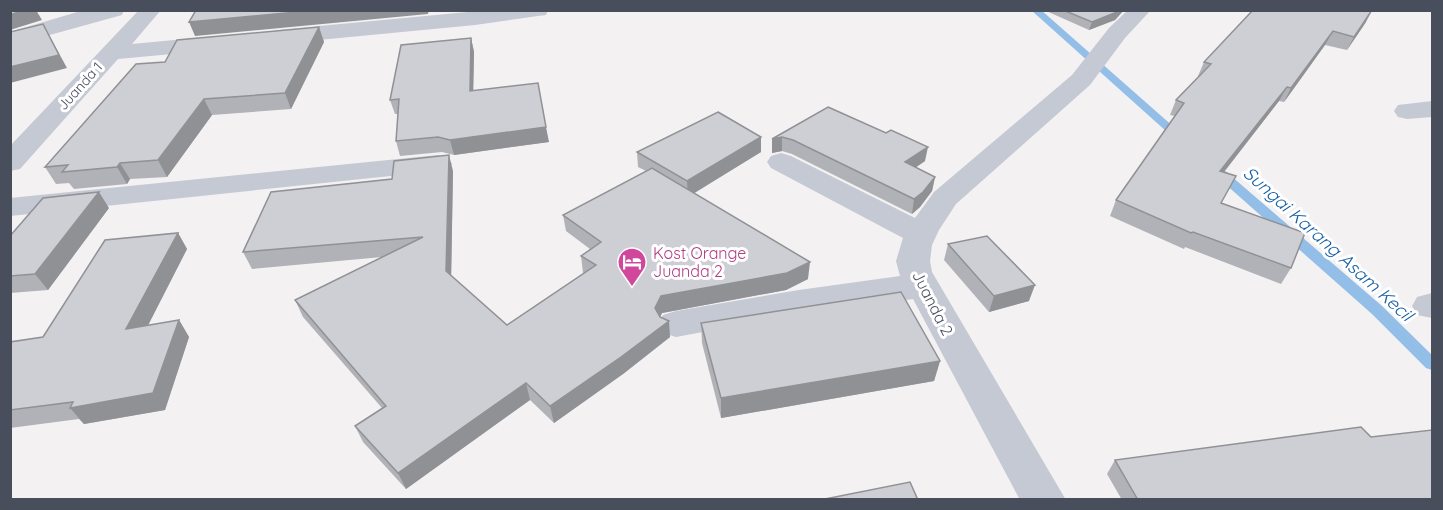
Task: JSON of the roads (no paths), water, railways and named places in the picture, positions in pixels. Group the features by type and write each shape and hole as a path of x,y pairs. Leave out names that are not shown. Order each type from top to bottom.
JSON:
{"street":[{"path":"10,39 114,10"},
{"name":"Juanda 1","path":"10,163 151,10"},
{"path":"111,53 475,19 538,10"},
{"name":"Juanda 2","path":"1044,500 915,273 913,261 916,245 945,198 1081,80 1118,33 1141,10"},
{"path":"781,162 921,234"},
{"path":"10,207 442,163"},
{"path":"676,324 864,291 922,286"}],"waterway":[{"name":"Sungai Karang Asam Kecil","path":"1035,10 1180,138"},
{"name":"Sungai Karang Asam Kecil","path":"1219,172 1377,310 1432,364"}],"place":[{"name":"Kost Orange Juanda 2","path":"632,288"}]}
